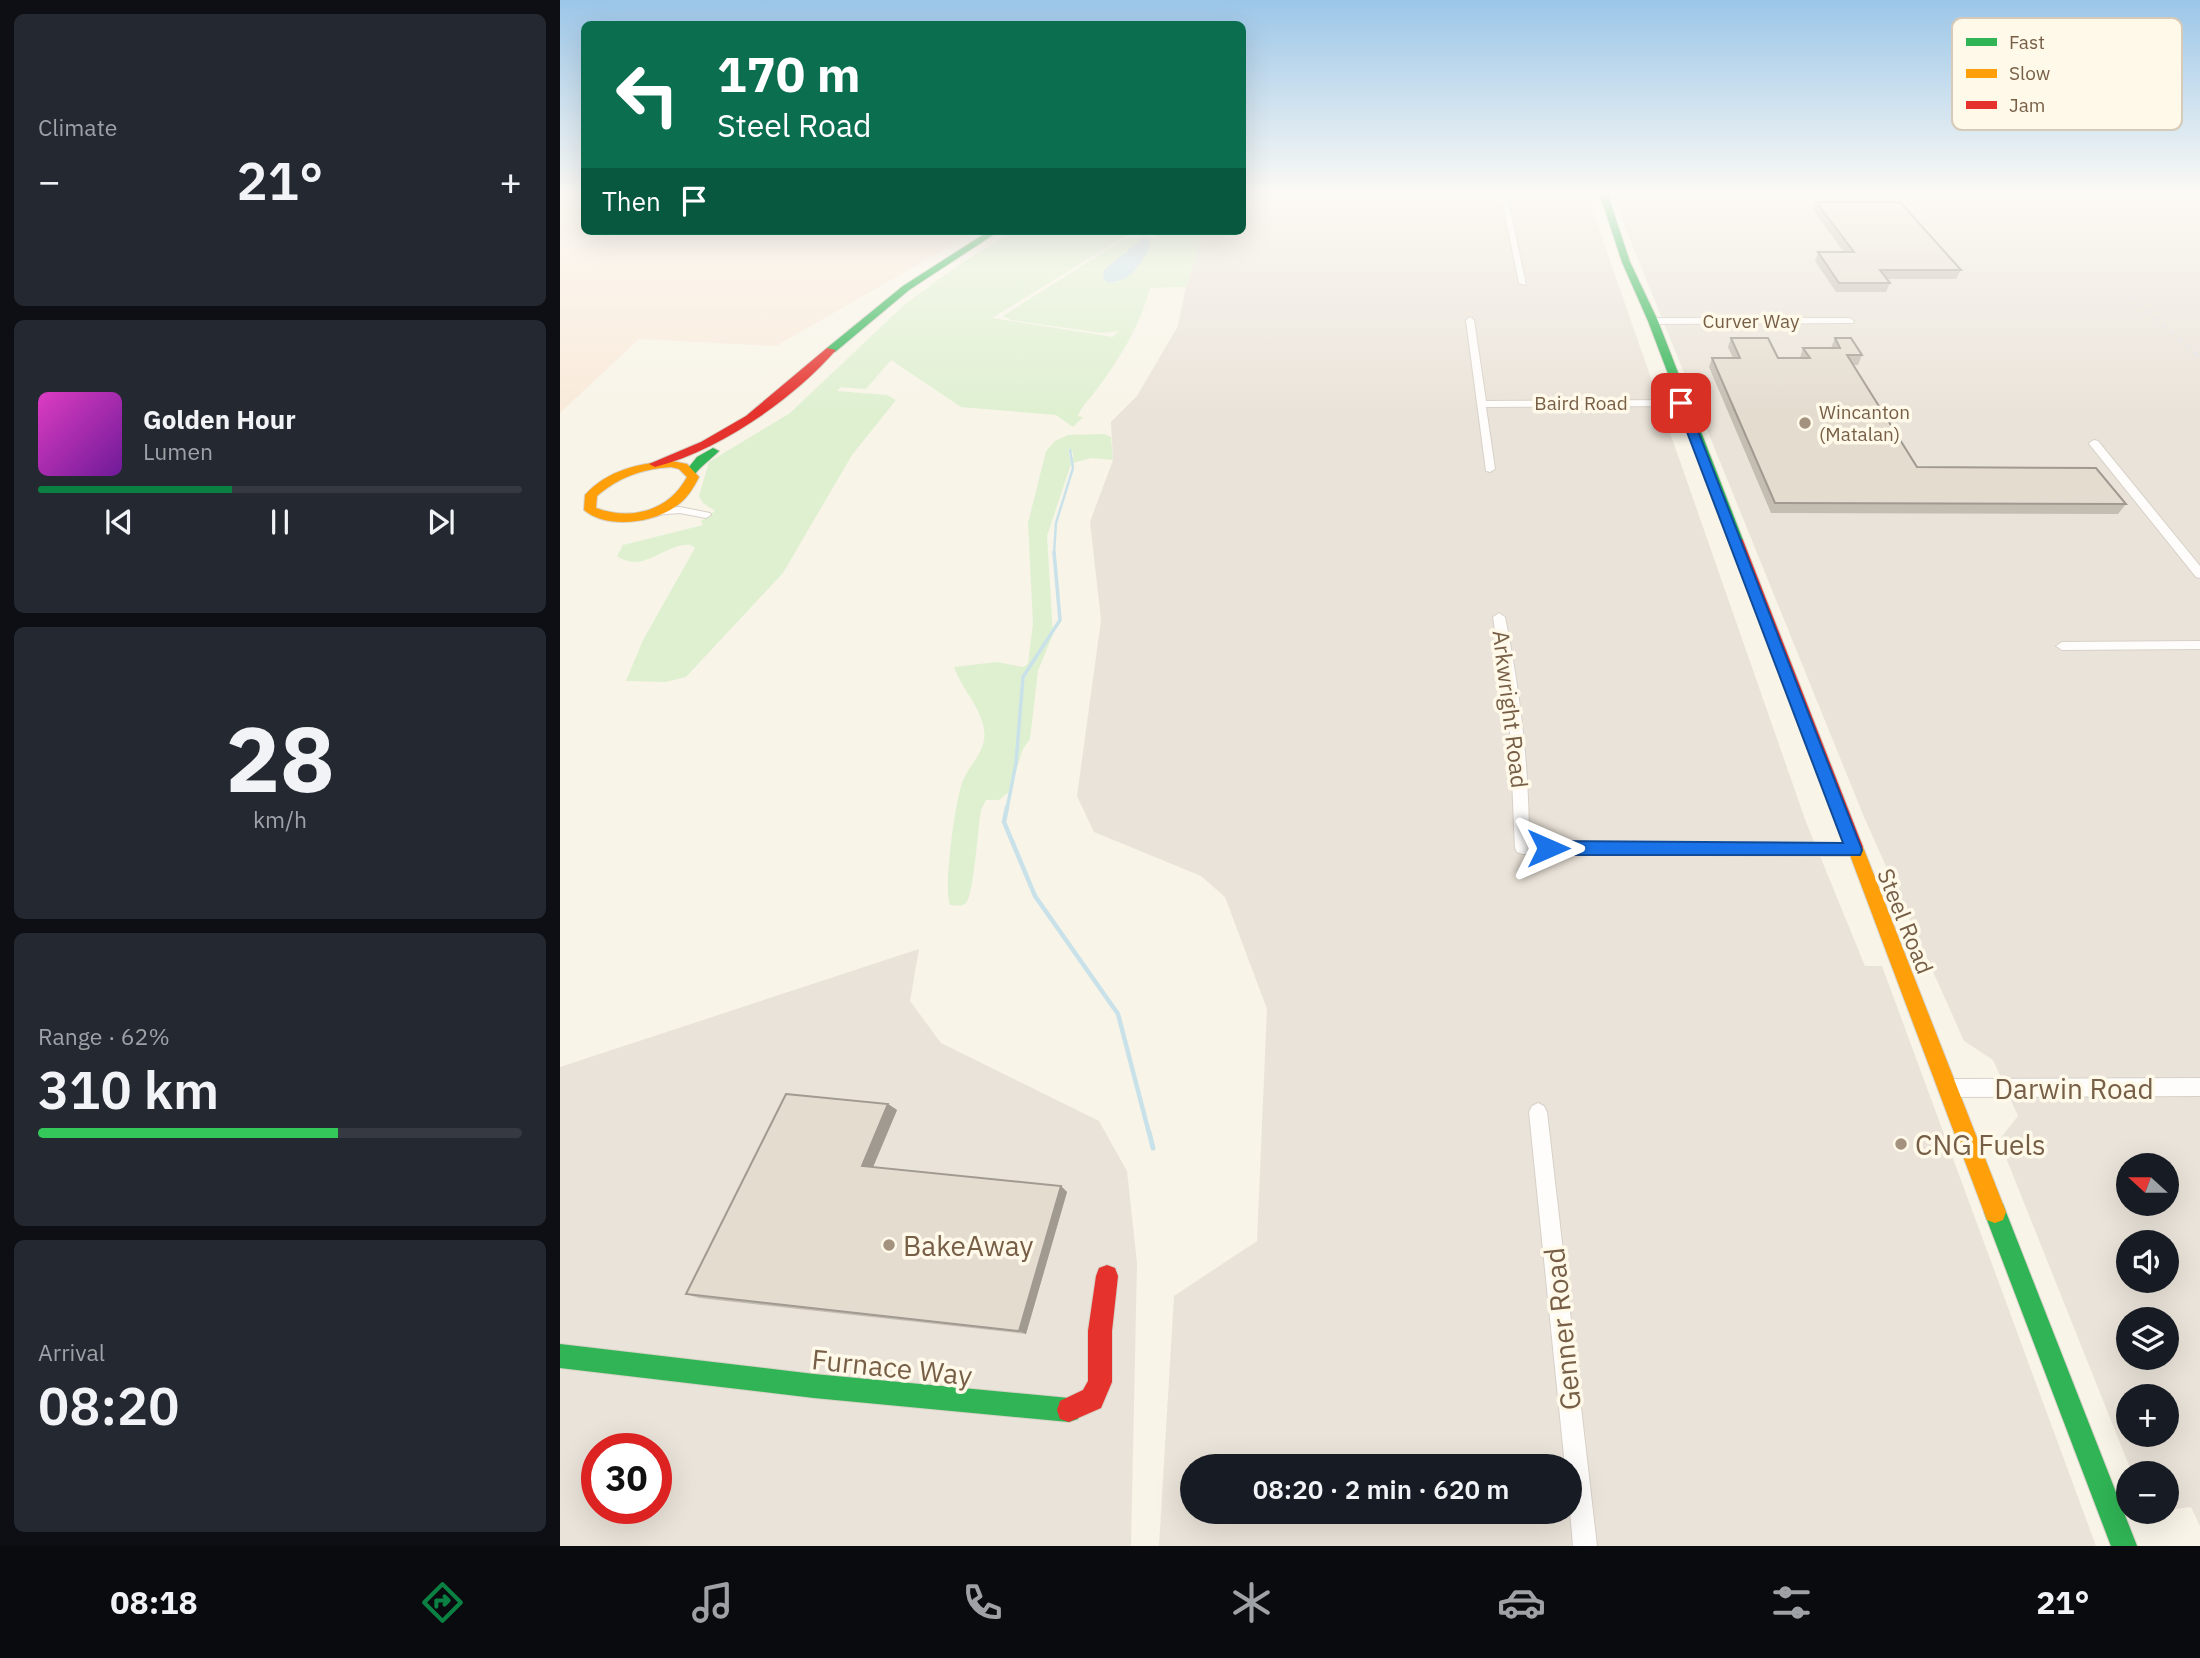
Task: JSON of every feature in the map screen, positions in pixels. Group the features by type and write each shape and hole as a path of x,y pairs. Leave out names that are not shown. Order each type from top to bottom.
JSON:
{"street":[{"path":"689,489 689,500 702,513 655,512 609,519 590,510 588,503 598,487 608,479 632,469 694,452 750,418 798,382 878,309 935,267"},
{"path":"655,512 681,498 689,489 692,483 691,472 701,459 760,426 794,401 852,342 906,295 950,267"},
{"path":"1519,267 1523,284"},
{"name":"Steel Road","path":"1628,267 1653,321 1681,403 2123,1546"},
{"path":"1471,320 1490,469"},
{"name":"Curver Way","path":"1653,321 1850,321"},
{"name":"Baird Road","path":"1482,404 1681,403"},
{"path":"2094,443 2200,574"},
{"path":"656,464 671,464 691,472"},
{"name":"Arkwright Road","path":"1499,617 1508,657 1522,783 1522,848 1854,850"},
{"path":"2062,646 2200,645"},
{"name":"Darwin Road","path":"1948,1088 2200,1087"},
{"name":"Genner Road","path":"1538,1112 1585,1546"},
{"name":"Furnace Way","path":"560,1356 855,1390 1070,1410 1092,1399 1100,1382 1100,1331 1107,1276"}],"shaded area":[{"path":"560,267 913,267 776,346 639,339 560,413"},
{"path":"1192,267 1612,267 1806,822 1865,966 1882,966 2096,1546 1159,1546 1174,1296 1257,1241 1267,1009 1225,897 1201,876 1094,832 1077,796 1101,620 1090,522 1113,460 1111,422 1137,396 1178,326"},
{"path":"1641,267 2200,267 2200,1526 2191,1507 2179,1508 2179,1461 2127,1461 2122,1447 2179,1447 2179,1384 2116,1384 2116,1433 1999,1140 2018,1116 1993,1060 1964,1041 1864,817"},
{"path":"919,949 910,1001 941,1043 1099,1121 1127,1171 1137,1263 1131,1546 560,1546 560,1067"}],"green space":[{"path":"956,267 1075,267 992,318 1113,337 1119,331 1102,333 1011,320 1003,316 1079,267 1107,267 1104,270 1116,283 1138,267 1192,267 1186,287 1150,288 1141,315 1121,354 1078,416 1083,417 1073,427 1056,415 961,407 891,360 866,389 841,387 837,391 887,395 896,400 852,455 783,573 686,677 666,682 626,681 643,640 695,548 682,545 636,562 617,556 623,545 703,525 701,521 715,511 703,503 699,496 709,462 790,413 904,305"},
{"path":"1104,434 1111,437 1113,460 1091,458 1073,463 1073,453 1068,449 1071,464 1047,536 1053,634 1038,671 1030,739 1023,749 1009,792 999,800 986,800 981,810 969,898 962,905 950,905 949,865 959,793 984,740 982,721 954,667 997,662 1023,667 1028,664 1033,623 1028,523 1046,451 1055,441 1068,435"}],"water":[{"path":"1107,267 1137,267 1128,276 1115,282 1107,282 1103,278 1104,270"}],"building":[{"path":"1828,267 1958,267 1961,270 1880,270 1890,283 1839,283"},
{"name":"Wincanton (Matalan)","path":"1731,338 1768,338 1778,358 1810,358 1803,348 1840,348 1835,338 1851,338 1862,355 1847,355 1917,467 2096,468 2126,504 1775,503 1712,358 1740,358"},
{"name":"BakeAway","path":"786,1094 888,1104 862,1166 1061,1186 1019,1331 686,1294"}],"waterway":[{"path":"1054,553 1056,523 1073,468 1070,450"},
{"path":"1007,809 1016,763 1023,677 1060,620 1054,553"},
{"path":"1007,807 1004,822 1035,896 1118,1014 1149,1133"},
{"path":"1149,1132 1153,1148"}],"railway":[{"path":"2103,267 2195,353"},
{"path":"2195,353 2200,358"}],"traffic: fast":[{"path":"831,350 906,288 939,267"},
{"path":"1628,267 1653,321 1737,540"},
{"path":"691,472 701,459 713,451"},
{"path":"1995,1212 2124,1546"},
{"path":"560,1356 814,1386 1069,1410"}],"traffic: slow":[{"path":"671,464 683,466 693,477 676,501 663,509 619,518 590,510 591,495 609,481 638,468 671,464"},
{"path":"1855,847 1995,1212"}],"traffic: jam":[{"path":"655,464 681,455 728,432 770,403 831,350"},
{"path":"1737,540 1855,847"},
{"path":"1069,1410 1092,1399 1100,1382 1100,1331 1107,1276"}],"place":[{"name":"Wincanton (Matalan)","path":"1805,423"},
{"name":"CNG Fuels","path":"1901,1144"},
{"name":"BakeAway","path":"889,1245"}],"route":[{"path":"1548,848 1854,850 1681,403"}]}
